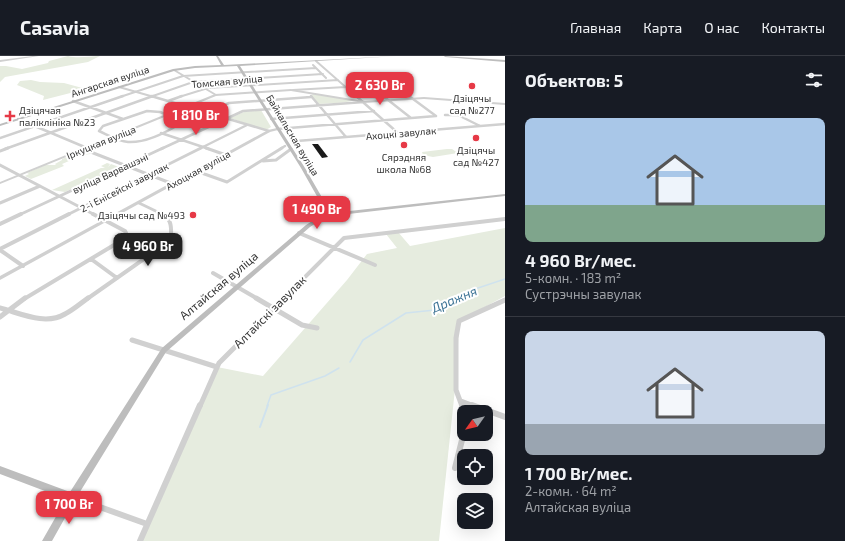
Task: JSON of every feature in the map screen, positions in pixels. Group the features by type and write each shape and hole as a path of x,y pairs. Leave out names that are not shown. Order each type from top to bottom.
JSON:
{"main road":[{"path":"217,56 224,66"},
{"path":"220,56 224,66"},
{"name":"Ангарская вуліца","path":"0,125 174,70 396,56"},
{"path":"445,56 505,62"},
{"name":"Байкальская вуліца","path":"239,65 330,215"},
{"name":"Алтайская вуліца","path":"47,541 72,497 164,350 299,233 315,221 330,215 505,195"},
{"path":"0,470 72,497"}],"street":[{"path":"0,61 38,56"},
{"path":"316,61 398,133"},
{"path":"279,63 304,91 381,85 397,88 412,99"},
{"path":"313,65 326,78"},
{"path":"0,138 183,76 316,68"},
{"path":"174,70 216,95"},
{"name":"Томская вуліца","path":"0,151 193,82 323,74"},
{"path":"168,101 204,88 338,80"},
{"path":"368,85 411,118"},
{"path":"119,87 269,131"},
{"name":"Іркуцкая вуліца","path":"0,183 216,95 292,90 364,102"},
{"path":"311,97 312,93"},
{"path":"206,113 229,103 311,97"},
{"path":"311,97 346,137"},
{"name":"вуліца Варвашэні","path":"0,224 242,111 412,99 505,104"},
{"name":"Ахоцкі завулак","path":"412,99 436,116"},
{"path":"72,101 123,119"},
{"path":"148,111 155,111 168,115 180,120 181,123 161,133 136,142 127,142 99,131 99,129 123,119 148,111"},
{"path":"271,119 374,111"},
{"path":"445,115 455,114 462,116 481,126"},
{"name":"Ахоцкая вуліца","path":"0,278 269,131 277,129 436,116"},
{"path":"18,119 124,166 172,184"},
{"name":"Ахоцкі завулак","path":"297,141 505,124"},
{"name":"2-і Енісейскі завулак","path":"0,249 247,125"},
{"path":"161,133 226,155"},
{"path":"263,161 285,146"},
{"path":"196,171 227,182 258,162 276,160 291,149"},
{"path":"0,165 125,231 125,236 91,260 8,310 0,317"},
{"path":"0,203 40,186"},
{"path":"0,308 40,320 56,318 64,315 171,240 171,222 168,217 139,203"},
{"name":"Алтайскі завулак","path":"140,541 219,363 344,238 505,219"},
{"path":"299,233 375,265"},
{"path":"0,249 23,266"},
{"path":"91,260 117,278"},
{"path":"213,273 302,325 317,328"},
{"path":"462,405 456,390 456,338 459,321 505,300"},
{"path":"132,340 217,367"},
{"path":"461,400 505,417"},
{"path":"454,468 462,441"},
{"path":"72,497 147,524"}],"shaded area":[{"path":"68,56 100,56 88,62 5,77 0,82 0,66 22,69 48,63 49,61"},
{"path":"31,80 64,83 86,89 43,100 44,96 17,85 20,81"},
{"path":"313,94 357,101 319,104 311,95"},
{"path":"261,110 271,127 266,130 230,118 244,112"},
{"path":"452,149 458,153 433,157 423,155 422,152"},
{"path":"82,151 90,154 83,155 62,164 64,166 31,179 25,176 29,174 27,173 45,165 56,165 55,164 62,159"},
{"path":"107,163 110,164 108,167 111,164 119,167 65,192 52,190 101,168 105,168 101,166"},
{"path":"505,228 505,296 459,321 457,370 439,541 138,541 217,367 263,376 347,280 367,254 397,248 386,234 398,232 410,246"}],"building":[{"path":"312,144 318,144 328,157 322,158"}],"waterway":[{"name":"Дражня","path":"350,362 363,340 406,313 435,310 475,289 505,279"},
{"name":"Дражня","path":"267,406 271,395 325,376 339,368"},
{"name":"Дражня","path":"260,427 268,405"}],"place":[{"name":"Дзіцячы сад №277","path":"472,86"},
{"name":"Дзіцячая паліклініка №23","path":"10,116"},
{"name":"Дзіцячы сад №427","path":"476,138"},
{"name":"Сярэдняя школа №68","path":"404,145"},
{"name":"Дзіцячы сад №493","path":"193,215"}]}
